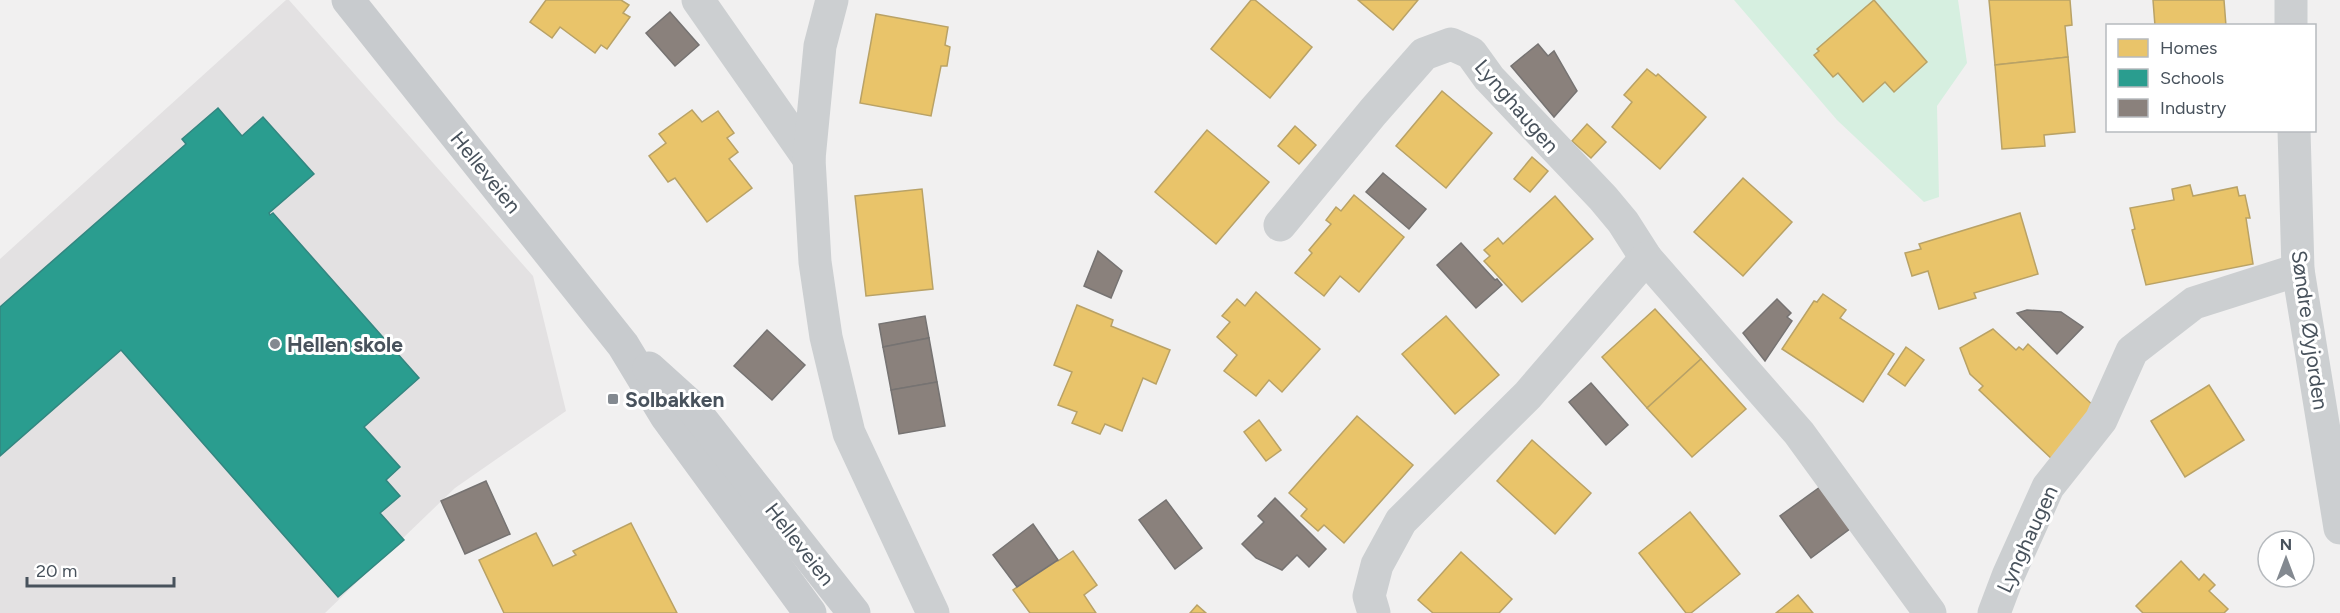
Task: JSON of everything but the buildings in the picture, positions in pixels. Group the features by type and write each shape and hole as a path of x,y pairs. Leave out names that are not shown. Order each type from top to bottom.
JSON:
{"main road":[{"name":"Helleveien","path":"348,0 623,345 666,416 810,613"},
{"name":"Helleveien","path":"623,345 690,405 854,613"}],"street":[{"path":"698,0 809,159"},
{"path":"832,0 820,46 809,159 815,262 826,337 849,433 933,613"},
{"path":"2291,0 2291,24"},
{"name":"Lynghaugen","path":"1280,225 1424,54 1451,44 1471,53 1489,78 1604,198 1623,222 1646,258 1799,433 1930,613"},
{"name":"Søndre Øyjorden","path":"2294,132 2298,270 2340,528"},
{"path":"1374,613 1369,596 1377,565 1401,520 1528,395 1646,258"},
{"name":"Lynghaugen","path":"1994,613 2048,487 2101,420 2132,351 2194,303 2298,270"}],"shaded area":[{"name":"Hellen skole","path":"286,0 289,0 533,276 566,411 455,488 325,613 0,613 0,259"}],"green space":[{"path":"1734,0 1958,0 1967,63 1937,106 1939,197 1924,202 1837,120"}],"place":[{"name":"Hellen skole","path":"275,344"},
{"name":"Solbakken","path":"613,399"}]}
